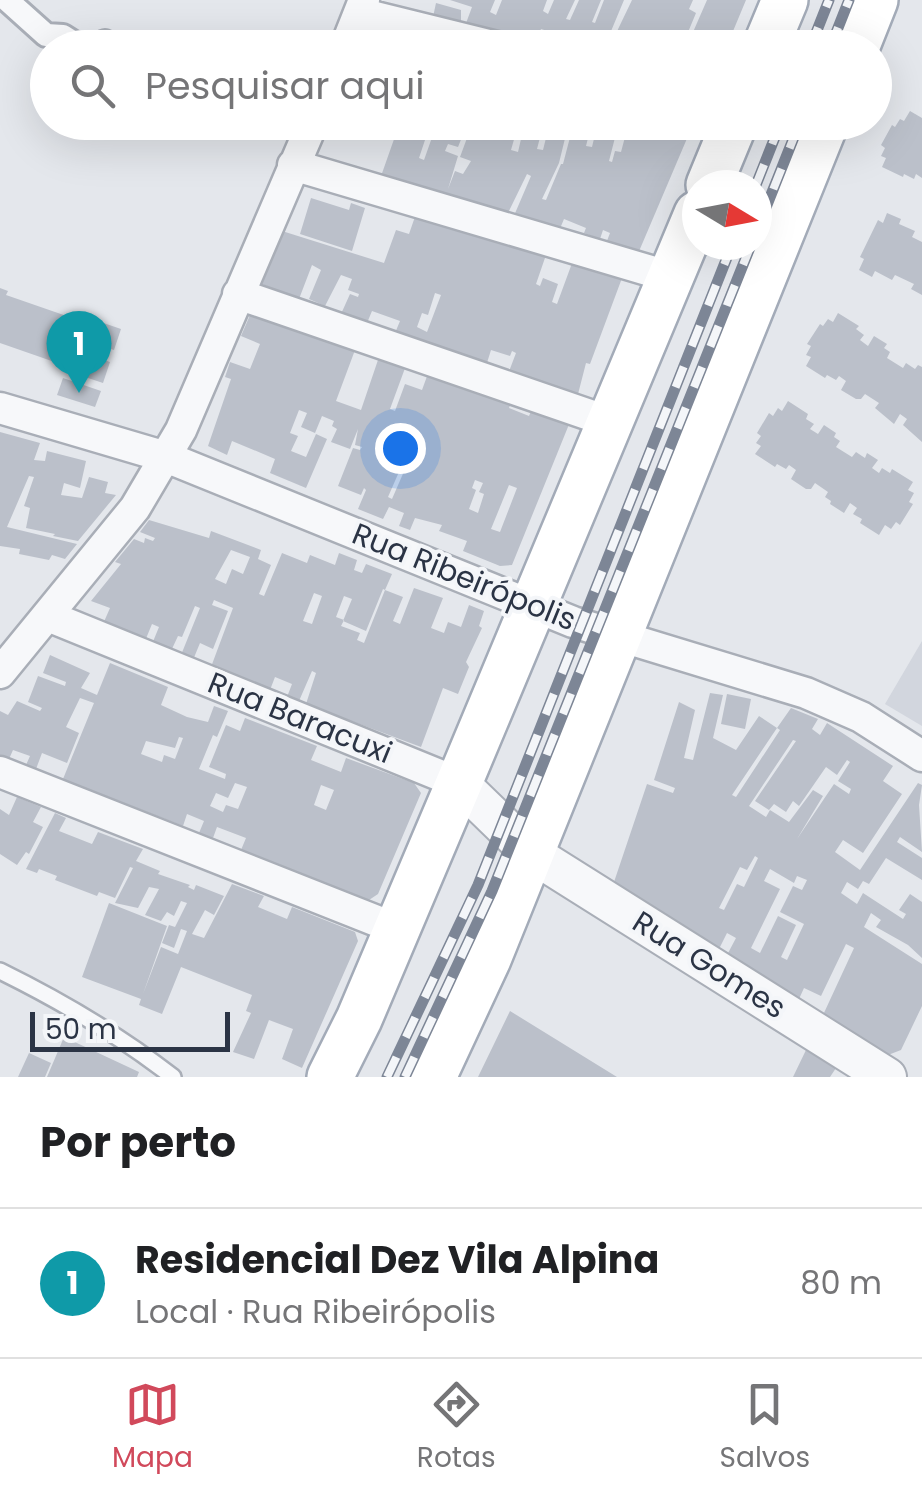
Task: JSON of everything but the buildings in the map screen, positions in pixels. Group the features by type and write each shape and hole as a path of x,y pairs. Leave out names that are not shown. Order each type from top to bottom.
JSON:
{"main road":[{"path":"772,30 784,0"},
{"path":"863,30 875,0"},
{"path":"715,170 728,140"},
{"path":"433,1077 488,959 819,140"},
{"path":"330,1077 459,783 682,250"}],"street":[{"path":"8,0 41,30"},
{"path":"353,30 362,6 441,30"},
{"path":"0,674 136,508 166,457 304,140"},
{"path":"293,165 671,277"},
{"path":"238,294 610,422"},
{"name":"Rua Ribeirópolis","path":"0,408 166,457 531,606 617,637 806,692 861,717 922,756"},
{"name":"Rua Baracuxi","path":"48,616 459,783 531,853"},
{"path":"0,772 397,928"},
{"name":"Rua Gomes","path":"531,853 886,1077"}],"lane":[{"path":"0,971 138,1049 172,1077"}],"shaded area":[{"path":"922,641 922,726 885,704"}],"railway":[{"path":"817,30 829,0"},
{"path":"837,30 849,0"},
{"path":"762,170 774,140"},
{"path":"772,192 793,140"},
{"path":"387,1077 478,885 726,260"},
{"path":"405,1077 492,891 745,260"}],"place":[{"name":"Residencial Dez Vila Alpina","path":"79,393"}]}
